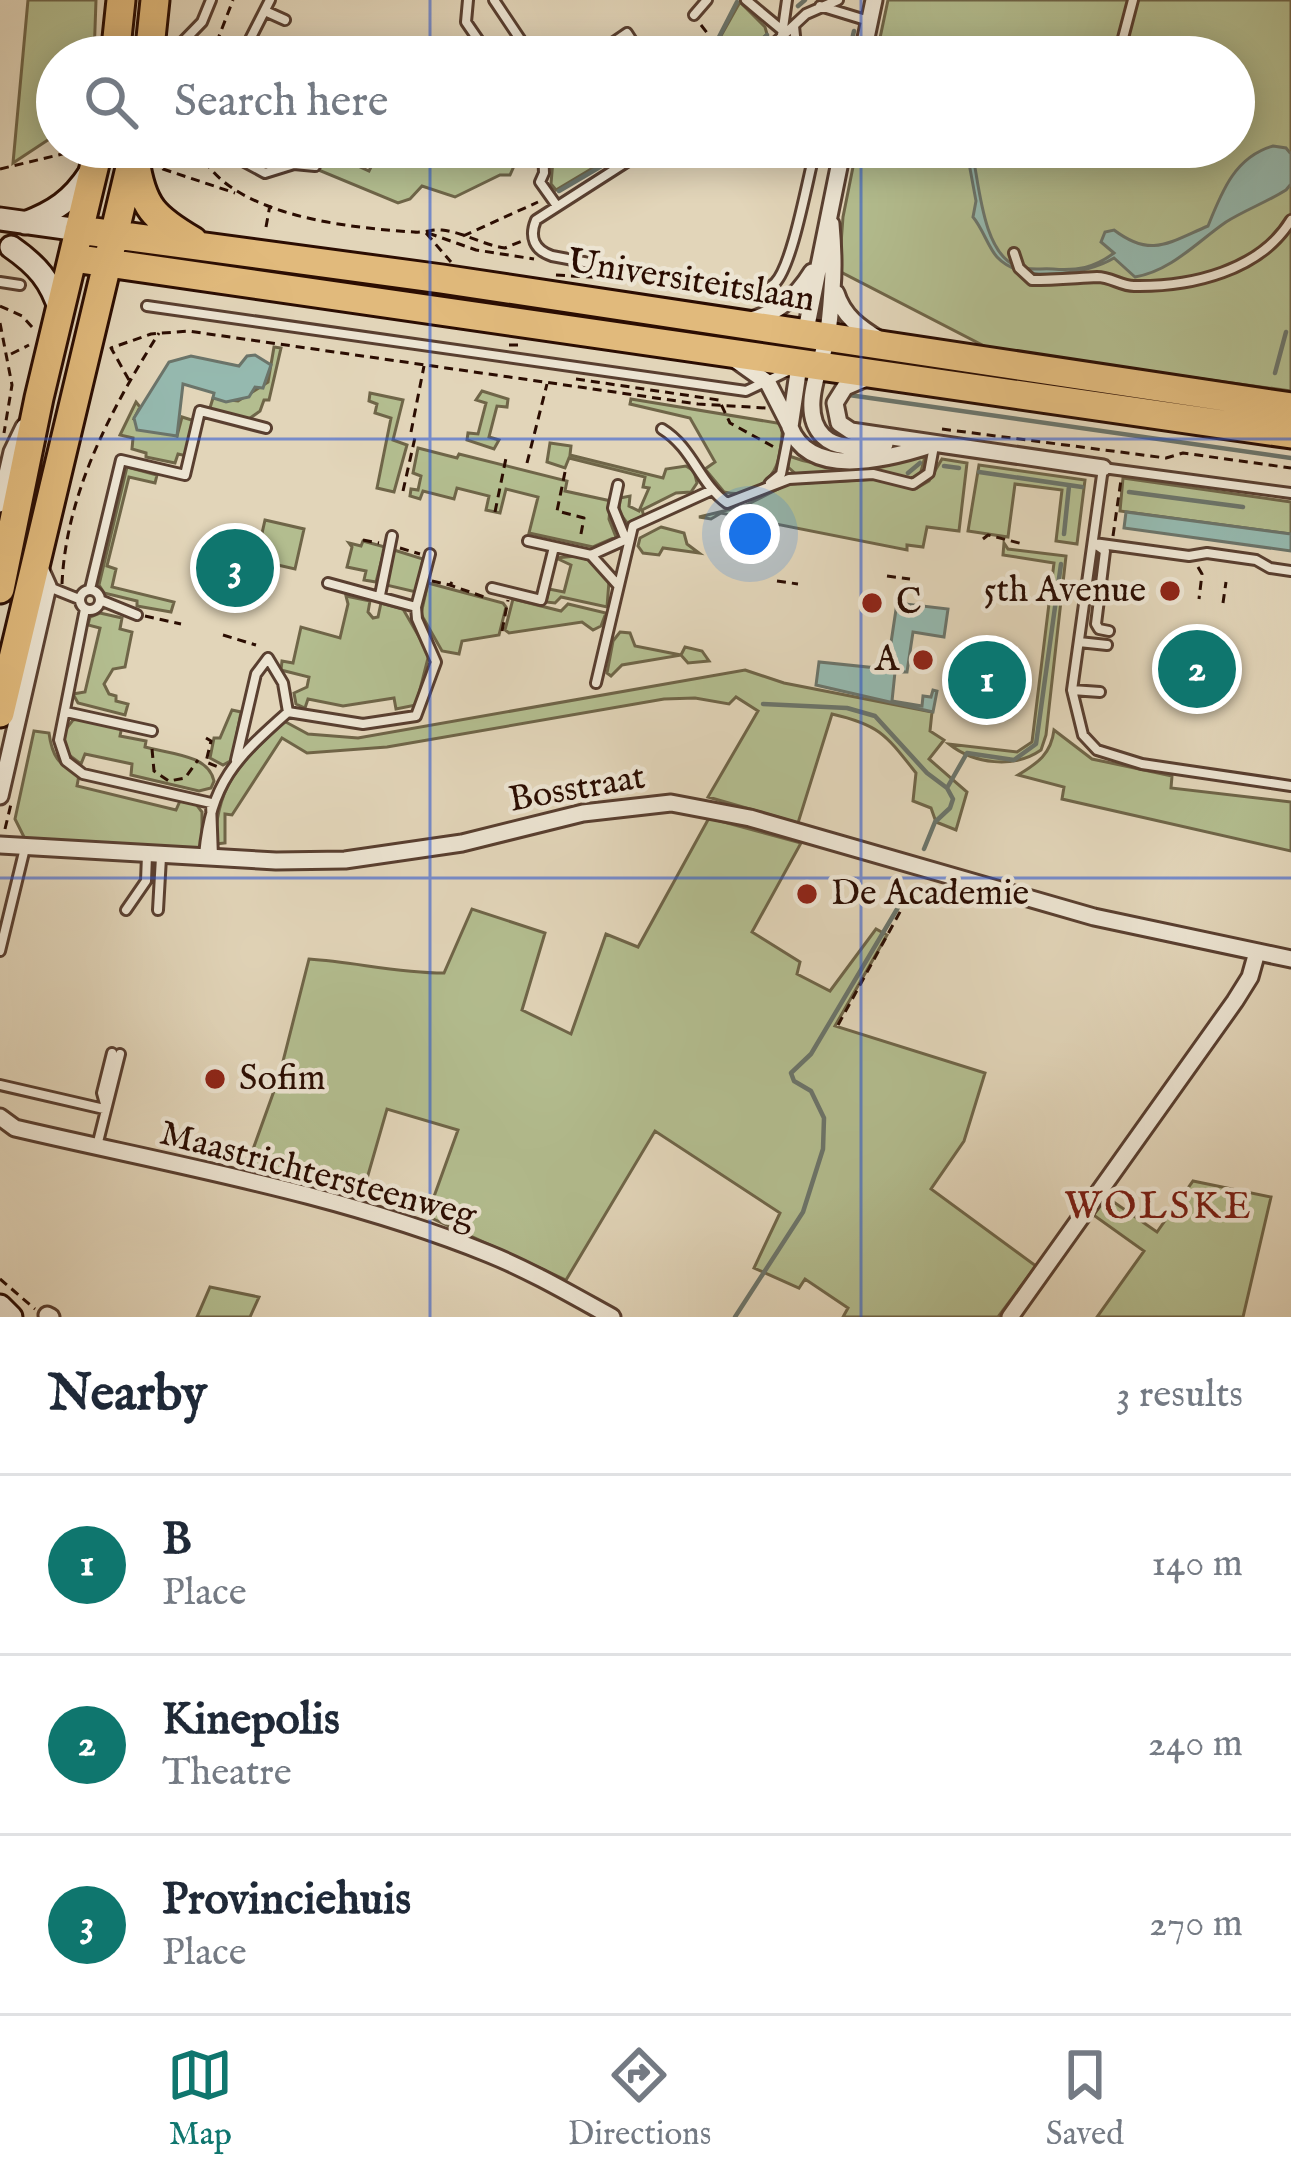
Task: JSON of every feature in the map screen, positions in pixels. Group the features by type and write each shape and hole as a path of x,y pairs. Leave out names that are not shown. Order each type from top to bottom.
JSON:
{"highway":[{"path":"117,36 121,0"},
{"path":"151,36 155,0"},
{"path":"0,589 76,244 88,168"},
{"path":"0,713 42,574 91,330 130,168"},
{"path":"138,168 143,199 155,216 202,246"},
{"name":"Universiteitslaan","path":"76,244 114,234 1291,406"},
{"name":"Universiteitslaan","path":"76,244 108,263 1291,434"},
{"path":"91,330 131,284 187,275"}],"main road":[{"path":"25,224 75,196 85,168"},
{"path":"0,219 76,244"},
{"path":"6,246 76,244"},
{"path":"6,246 33,262 50,284 60,311"},
{"path":"0,1306 11,1317"}],"street":[{"path":"866,36 873,1"},
{"path":"816,336 817,264 839,168"},
{"path":"830,209 833,284 840,307 854,323 898,350"},
{"path":"736,323 778,309 799,294 817,264"},
{"path":"786,400 809,365 833,284"},
{"path":"724,353 786,400 790,427 801,447 824,460 889,456 934,438"},
{"path":"809,365 816,427 832,443 845,446 934,438"},
{"path":"876,374 838,393 836,417 844,427 861,433 934,438 1103,471"},
{"path":"3,487 19,436 39,398"},
{"path":"0,796 42,574"},
{"name":"Bosstraat","path":"0,845 345,860 404,854 584,813 671,803 750,818 1094,917 1291,959"},
{"path":"1010,1317 1235,1001 1250,977 1257,952"},
{"name":"Maastrichtersteenweg","path":"0,1117 15,1128 350,1208 437,1234 494,1256 612,1317"}],"lane":[{"path":"188,36 202,22 211,0"},
{"path":"252,36 270,0"},
{"path":"468,0 466,22 476,36"},
{"path":"494,0 518,36"},
{"path":"694,15 707,0"},
{"path":"746,0 782,33"},
{"path":"783,36 787,0"},
{"path":"779,36 819,6 838,0"},
{"path":"856,0 873,1"},
{"path":"1124,36 1133,0"},
{"path":"819,6 869,22"},
{"path":"265,11 285,20"},
{"path":"794,25 795,36"},
{"path":"544,168 540,182 557,206"},
{"path":"617,168 536,220 532,239 536,247 552,256 761,292 779,279 787,259 811,168"},
{"path":"1014,254 1025,277 1032,280 1096,277 1128,286 1148,285 1202,278 1248,263 1291,220"},
{"path":"0,282 20,284"},
{"name":"Universiteitslaan","path":"147,306 746,391 809,365"},
{"path":"746,391 814,402 838,393"},
{"path":"80,599 90,590 121,460 185,475 200,411 266,428"},
{"path":"759,492 781,474 790,427"},
{"path":"662,429 686,447 710,491 727,503 789,479 873,474 913,484 929,473 934,438"},
{"path":"1291,493 1103,471 1072,690 1083,735 1097,750 1142,764 1291,786"},
{"path":"618,485 614,508 629,538"},
{"path":"596,683 634,526 710,491"},
{"path":"380,595 392,536"},
{"path":"591,555 629,538"},
{"path":"528,541 591,555 618,585"},
{"path":"1094,543 1189,556 1207,553 1291,571"},
{"path":"1094,543 1106,551 1096,624 1109,631"},
{"path":"492,588 541,600 554,547"},
{"path":"288,712 363,724 416,716 436,662 416,607 430,554"},
{"path":"42,574 80,599 86,609 59,740 72,769 212,803"},
{"path":"328,583 416,607"},
{"path":"86,609 98,606 100,600 90,590"},
{"path":"100,600 137,615"},
{"path":"1079,642 1107,645"},
{"path":"236,760 256,674 268,658 283,682 288,712"},
{"path":"1072,690 1100,692"},
{"path":"66,712 152,730"},
{"path":"208,857 212,803 224,775 288,712"},
{"path":"0,951 25,847"},
{"path":"126,910 146,881 154,854"},
{"path":"154,854 158,910"},
{"path":"97,1147 116,1053"},
{"path":"0,1085 105,1107"}],"path":[{"path":"219,36 233,0"},
{"path":"694,15 710,36"},
{"path":"0,169 36,163"},
{"path":"162,168 325,223 442,230 505,248 526,236"},
{"path":"209,168 238,194"},
{"path":"462,237 538,202"},
{"path":"266,227 270,204"},
{"path":"385,230 386,240"},
{"path":"426,232 476,250 544,261"},
{"path":"426,232 452,263"},
{"path":"541,274 616,278 618,268"},
{"path":"0,306 22,316 38,335 8,356"},
{"path":"0,322 12,386 1,446 3,487"},
{"path":"129,380 111,348 175,330 721,405"},
{"path":"509,345 524,345"},
{"path":"403,491 425,365"},
{"path":"576,379 719,400 730,423 786,452"},
{"path":"527,463 548,383"},
{"path":"934,438 1166,458 1183,453 1291,468"},
{"path":"495,512 506,458"},
{"path":"1103,471 1122,476 1112,545"},
{"path":"565,472 557,511 584,518 577,552"},
{"path":"983,539 1023,544"},
{"path":"1189,556 1202,574 1199,599"},
{"path":"887,576 910,579"},
{"path":"424,579 485,597"},
{"path":"777,581 798,584"},
{"path":"1223,603 1226,582"},
{"path":"502,631 510,592"},
{"path":"158,619 181,624"},
{"path":"223,635 256,645"},
{"path":"206,739 211,741 206,763 224,775"},
{"path":"152,749 154,771 169,781 185,778 198,760"},
{"path":"838,1024 922,868"},
{"path":"0,1279 27,1304 49,1316"}],"green space":[{"path":"28,0 96,0 95,36 36,36 36,148 13,163"},
{"path":"888,0 1291,0 1291,391 992,350 839,271 853,168 1255,168 1255,36 880,36"},
{"path":"740,2 767,34 765,36 721,36"},
{"path":"513,168 510,175 500,175 455,197 422,186 410,199 398,203 316,169"},
{"path":"552,168 593,168 556,190 551,184"},
{"path":"274,347 281,348 269,400 264,400 260,411 246,421 209,411 213,398 238,401 268,382"},
{"path":"482,391 508,399 507,407 497,406 489,437 499,440 494,449 467,440 468,433 478,434 486,403 476,400"},
{"path":"370,393 403,400 393,440 407,445 394,492 377,488 391,418 375,413 377,404 369,401"},
{"path":"631,399 783,424 775,469 751,490 724,492 705,469 715,462 690,418 630,404"},
{"path":"136,402 140,407 134,419 177,436 182,417 195,421 187,456 178,454 175,463 132,449 133,438 120,435"},
{"path":"550,443 571,446 570,455 663,478 666,469 686,466 694,471 697,483 691,492 676,493 627,523 619,512 620,498 630,496 629,506 639,511 649,488 643,487 645,477 569,458 565,468 547,462"},
{"path":"418,448 567,481 565,491 611,501 609,519 616,537 593,547 529,533 538,497 506,489 500,513 486,510 489,496 457,488 454,499 423,491 420,499 410,496 411,489 418,490 421,476 413,473"},
{"path":"789,456 840,466 925,457 920,475 906,480 878,471 797,475 788,467"},
{"path":"942,459 967,463 959,531 927,527 923,547 907,545 907,550 721,513 711,519 699,517 744,506 788,484 878,479 917,488 929,481"},
{"path":"979,465 1085,480 1077,544 1056,541 1062,490 1015,484 1008,537 968,531"},
{"path":"127,467 157,475 155,483 129,477 107,566 116,569 112,587 174,602 171,612 137,606 137,601 104,593 99,585"},
{"path":"1123,478 1291,502 1291,534 1120,511"},
{"path":"265,520 304,529 295,569 256,560"},
{"path":"661,527 684,533 687,544 699,553 663,548 659,555 643,553 640,538"},
{"path":"363,541 385,547 376,582 364,580 366,571 347,567 349,543 361,546"},
{"path":"1004,543 1008,549 1066,556 1041,750 1019,760 994,762 949,744 1017,752 1032,742 1054,563 1003,555"},
{"path":"394,550 423,559 416,592 386,585"},
{"path":"556,558 589,560 609,581 607,607 561,597 555,603 546,602 549,589 564,592 571,565"},
{"path":"428,583 503,603 499,635 462,641 459,654 442,651 421,614"},
{"path":"346,596 370,601 368,612 373,618 378,617 381,603 403,609 429,654 416,705 396,709 394,698 343,706 308,699 305,708 296,704 294,693 307,687 309,677 281,670 282,661 293,663 301,627 340,638"},
{"path":"513,599 561,611 568,604 606,613 601,626 593,630 582,622 509,633 505,630"},
{"path":"100,613 122,618 120,629 132,632 125,667 113,669 104,684 116,701 128,704 125,715 78,703 73,694 85,692 100,628 88,625 90,617"},
{"path":"620,632 630,633 635,646 681,655 622,665 611,676 607,673 613,641"},
{"path":"685,647 702,651 709,661 688,663 681,655"},
{"path":"745,670 784,683 932,712 930,731 944,740 929,759 967,792 956,830 936,822 931,808 913,801 916,773 889,741 872,727 832,714 798,823 708,797 758,711 736,697 729,704 664,699 387,747 307,753 282,738 232,815 225,814 225,843 215,844 221,804 234,775 284,721 308,734 358,738"},
{"path":"232,710 241,712 232,760 223,765 210,758 214,738 220,738"},
{"path":"73,720 122,726 120,736 197,761 211,772 211,788 199,791 131,775 132,764 85,754 81,764 65,752 63,733"},
{"path":"1054,730 1092,759 1172,776 1171,788 1291,802 1291,851 1062,799 1064,787 1018,775 1042,757"},
{"path":"34,731 49,733 57,758 79,775 77,786 176,810 180,801 196,804 202,812 202,849 25,839 15,819"},
{"path":"709,818 801,843 752,932 800,962 797,974 830,991 876,929 887,935 835,1026 985,1073 964,1141 931,1189 1036,1266 998,1317 843,1317 848,1308 805,1279 799,1288 754,1268 780,1213 655,1131 566,1280 427,1216 458,1130 387,1109 362,1196 247,1166 279,1077 309,959 444,973 472,909 545,933 522,1010 571,1034 606,934 638,947"},
{"path":"1193,1181 1271,1197 1243,1317 1097,1317 1144,1251 1092,1214 1105,1196 1157,1232"},
{"path":"210,1287 259,1297 250,1317 197,1317"}],"water":[{"path":"1273,146 1291,154 1291,184 1286,190 1226,222 1172,262 1135,277 1114,258 1071,272 1022,271 997,257 973,217 976,201 970,168 975,168 988,230 1004,258 1025,268 1085,267 1114,253 1101,242 1105,232 1114,230 1149,246 1208,226 1238,168 1255,168 1255,154"},
{"path":"255,355 271,365 263,388 255,387 249,397 226,402 213,398 214,393 183,384 177,436 137,430 134,418 169,362 191,356 239,366 247,356"},
{"path":"1126,512 1291,534 1291,551 1124,528"},
{"path":"897,603 948,609 944,637 913,632 907,672 895,672 892,701 922,706 923,696 931,697 937,691 933,712 816,685 819,662 887,669"}],"waterway":[{"path":"798,6 805,0"},
{"path":"720,36 737,2"},
{"path":"853,36 854,31"},
{"path":"559,191 598,168"},
{"path":"1275,373 1286,332"},
{"path":"849,395 1291,458"},
{"path":"908,473 920,463"},
{"path":"944,466 959,468"},
{"path":"979,472 1082,487"},
{"path":"1064,534 1069,486"},
{"path":"1129,492 1243,507"},
{"path":"947,788 967,753 1014,760 1036,744 1061,564"},
{"path":"763,704 847,708 875,716 953,799 935,822 924,849"},
{"path":"735,1317 803,1212 823,1149 824,1118 811,1091 794,1081 791,1073 811,1054 906,894"}],"place":[{"name":"Provinciehuis","path":"235,568"},
{"name":"5th Avenue","path":"1170,591"},
{"name":"C","path":"872,603"},
{"name":"A","path":"923,660"},
{"name":"Kinepolis","path":"1197,669"},
{"name":"B","path":"987,680"},
{"name":"De Academie","path":"807,894"},
{"name":"Sofim","path":"215,1079"}],"district":[{"name":"WOLSKE","path":"1159,1207"}]}
